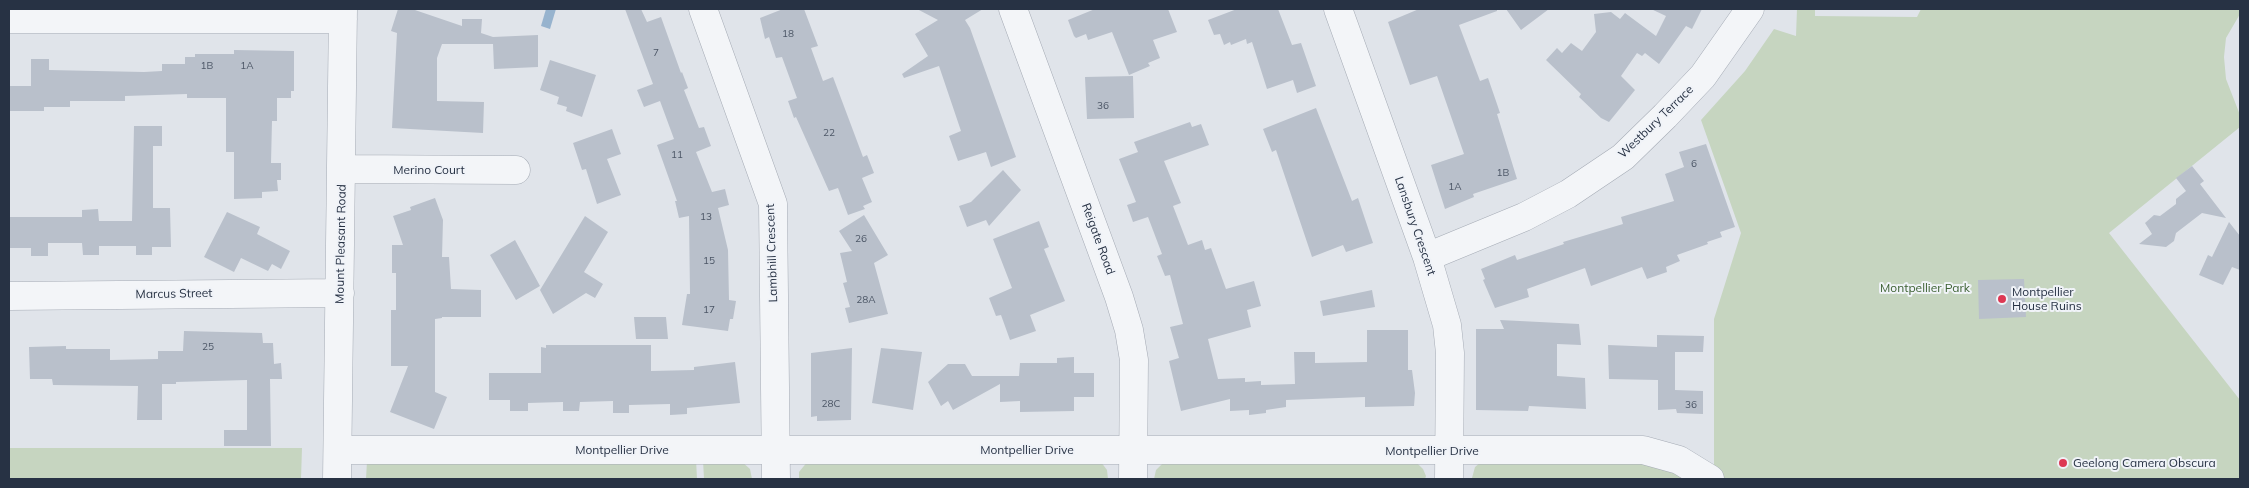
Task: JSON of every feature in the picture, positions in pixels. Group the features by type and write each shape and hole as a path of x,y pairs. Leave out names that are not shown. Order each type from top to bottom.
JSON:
{"street":[{"name":"Lambhill Crescent","path":"703,9 773,204 776,479"},
{"name":"Reigate Road","path":"1013,9 1119,297 1129,330 1134,360 1133,479"},
{"name":"Lansbury Crescent","path":"1338,9 1427,257 1448,325 1450,353 1449,479"},
{"name":"Westbury Terrace","path":"1427,257 1524,217 1568,194 1622,157 1703,76 1750,9"},
{"path":"9,19 343,14"},
{"name":"Mount Pleasant Road","path":"337,479 343,14"},
{"name":"Merino Court","path":"342,169 516,170"},
{"name":"Marcus Street","path":"9,296 340,292"},
{"name":"Montpellier Drive","path":"338,450 1643,450 1679,460 1710,479"}],"green space":[{"name":"Montpellier Park","path":"1797,9 1815,9 1815,16 1917,17 1921,9 2240,9 2240,14 2226,38 2224,57 2226,79 2240,115 2240,127 2109,233 2240,400 2240,479 1726,479 1714,470 1714,319 1741,233 1701,120 1745,71 1774,29 1796,36"},
{"path":"9,448 302,448 301,479 9,479"},
{"path":"696,459 697,479 366,479 367,461"},
{"path":"1643,459 1698,479 1472,478 1475,467 1481,462"},
{"path":"703,460 741,461 750,469 752,479 704,479"},
{"path":"808,461 1101,462 1107,470 1108,479 799,479 799,472"},
{"path":"1165,461 1417,463 1423,469 1426,476 1425,479 1154,479 1156,470"}],"water":[{"path":"546,9 556,9 550,29 541,26"}],"building":[{"path":"398,9 412,9 462,26 462,19 482,19 481,33 493,37 538,35 538,67 494,69 493,44 442,44 437,58 437,101 484,102 483,133 392,128 397,33 391,31"},
{"path":"625,9 641,9 647,22 661,17 688,88 684,90 699,128 704,127 711,146 696,152 712,192 725,189 729,205 718,208 728,250 729,300 736,301 733,319 730,319 728,331 682,325 687,294 690,294 689,216 679,218 675,201 677,201 657,145 674,139 660,101 644,107 637,90 653,84"},
{"path":"783,9 804,9 818,46 811,48 823,81 833,77 863,157 867,155 874,173 862,178 872,202 863,206 865,209 848,215 838,188 829,191 796,117 794,118 788,101 797,98 782,57 776,58 769,37 765,39 760,18"},
{"path":"917,9 983,9 965,20 970,28 1016,157 991,167 986,152 958,161 949,136 961,131 939,66 904,78 902,74 928,56 915,34 938,20"},
{"path":"1095,9 1168,9 1177,32 1153,40 1160,58 1148,63 1150,66 1129,75 1112,32 1088,40 1086,34 1076,38 1074,36 1068,20"},
{"path":"1237,9 1278,9 1292,45 1301,43 1316,86 1297,93 1293,80 1267,89 1252,42 1247,44 1246,39 1231,45 1230,42 1224,45 1220,34 1214,35 1208,20"},
{"path":"1419,9 1497,9 1497,11 1459,25 1480,81 1488,78 1500,113 1497,114 1517,179 1473,194 1474,197 1445,209 1431,165 1464,154 1437,76 1410,85 1388,22"},
{"path":"1506,9 1549,9 1521,30"},
{"path":"1651,9 1702,9 1692,29 1686,26 1659,64 1645,53 1642,56 1637,53 1621,76 1635,90 1609,122 1601,118 1579,97 1581,94 1546,60 1557,48 1562,53 1571,43 1582,51 1596,32 1594,14 1611,12 1620,19 1625,13 1656,36 1666,16"},
{"path":"234,50 294,51 294,91 291,91 291,98 277,98 277,121 272,121 271,163 281,163 281,180 277,180 278,191 262,192 262,198 234,199 234,152 226,152 226,98 187,98 187,94 125,96 125,101 70,101 70,107 44,107 44,111 9,111 9,86 31,86 31,59 49,59 49,70 144,72 162,71 162,64 185,64 185,57 195,57 195,54 234,54"},
{"path":"550,60 596,75 582,117 566,111 567,107 557,104 559,97 540,90"},
{"path":"1133,76 1134,118 1087,119 1085,77"},
{"path":"1316,108 1352,201 1358,198 1373,243 1346,252 1343,245 1312,257 1276,150 1272,152 1263,129"},
{"path":"1190,122 1192,127 1201,124 1209,145 1164,161 1181,203 1173,206 1188,245 1202,240 1205,250 1211,248 1226,289 1254,281 1261,306 1247,310 1251,327 1208,339 1218,379 1245,378 1245,382 1261,381 1261,385 1295,384 1294,352 1315,352 1315,363 1367,362 1367,330 1408,330 1408,370 1412,370 1415,393 1414,406 1365,407 1365,397 1286,400 1286,407 1266,410 1266,413 1249,415 1249,410 1230,411 1230,399 1181,411 1169,361 1179,358 1170,327 1183,324 1170,275 1165,276 1157,256 1162,254 1148,217 1133,222 1127,205 1136,202 1119,159 1138,152 1134,142"},
{"path":"134,126 162,126 162,146 153,146 153,208 170,208 171,247 152,247 152,255 136,255 136,246 99,246 99,255 83,255 82,243 48,243 48,256 31,256 31,248 9,248 10,217 82,217 82,210 98,209 99,221 132,221"},
{"path":"612,129 621,154 607,159 621,195 597,204 586,169 582,170 573,143"},
{"path":"1706,144 1735,227 1720,232 1722,237 1707,242 1708,244 1677,255 1680,261 1666,267 1667,272 1647,279 1642,267 1591,286 1585,268 1527,289 1529,297 1495,308 1483,280 1485,279 1481,269 1515,255 1517,260 1564,244 1563,242 1623,224 1621,217 1674,201 1665,174 1684,167 1679,152"},
{"path":"2192,166 2204,181 2200,184 2226,218 2202,213 2176,233 2174,241 2166,247 2139,244 2152,234 2145,223 2154,215 2160,216 2176,204 2176,199 2186,191 2176,178"},
{"path":"1003,170 1021,190 989,226 986,220 967,227 959,206 971,202"},
{"path":"435,198 443,220 442,257 449,257 451,289 481,290 481,317 442,317 435,319 435,392 447,397 434,429 390,412 408,366 391,366 391,310 396,310 396,273 392,273 392,245 403,245 393,216 411,210 410,207"},
{"path":"227,212 260,227 257,234 290,251 281,269 272,264 268,271 241,258 234,272 204,257"},
{"path":"864,215 888,255 874,263 888,314 849,323 845,308 850,307 843,283 847,282 840,253 852,251 839,231"},
{"path":"585,216 608,232 584,272 603,284 595,298 586,293 553,314 540,290"},
{"path":"1039,221 1049,247 1044,249 1065,301 1030,315 1036,331 1010,340 1001,315 996,316 989,298 1012,288 993,239"},
{"path":"2229,222 2240,236 2240,270 2232,267 2223,285 2199,275 2208,255 2212,257"},
{"path":"515,240 540,286 516,300 490,255"},
{"name":"Montpellier House Ruins","path":"2024,279 2026,317 1979,319 1978,280"},
{"path":"1372,290 1375,307 1323,316 1320,301"},
{"path":"634,317 666,317 668,339 636,339"},
{"path":"1500,320 1579,324 1581,345 1557,344 1557,376 1585,378 1586,409 1529,406 1528,411 1476,410 1476,329 1504,329"},
{"path":"184,331 262,333 263,343 273,343 274,364 281,363 282,379 270,379 271,446 224,446 224,430 247,430 247,380 162,384 162,420 137,420 138,386 53,385 52,379 30,379 29,347 66,346 66,349 110,349 110,360 158,359 158,351 183,351"},
{"path":"1657,335 1704,336 1703,352 1675,352 1675,390 1703,391 1703,414 1677,413 1676,409 1658,410 1658,380 1609,379 1608,345 1657,347"},
{"path":"546,345 651,345 651,371 694,370 694,367 735,362 740,403 687,408 687,414 670,415 670,404 629,405 629,413 613,413 613,401 580,402 579,411 563,411 563,402 528,403 528,411 510,411 510,400 489,400 489,373 541,373 541,347 546,348"},
{"path":"852,348 851,420 817,421 817,416 811,417 811,353"},
{"path":"881,348 922,352 913,410 872,403"},
{"path":"1074,357 1074,373 1094,373 1094,397 1074,397 1074,411 1020,412 1020,401 1000,402 1000,384 953,410 948,401 941,406 928,382 948,364 965,364 972,376 1019,376 1020,363 1057,363 1057,358"}],"place":[{"name":"Montpellier House Ruins","path":"2002,299"},
{"name":"Geelong Camera Obscura","path":"2063,463"}]}
